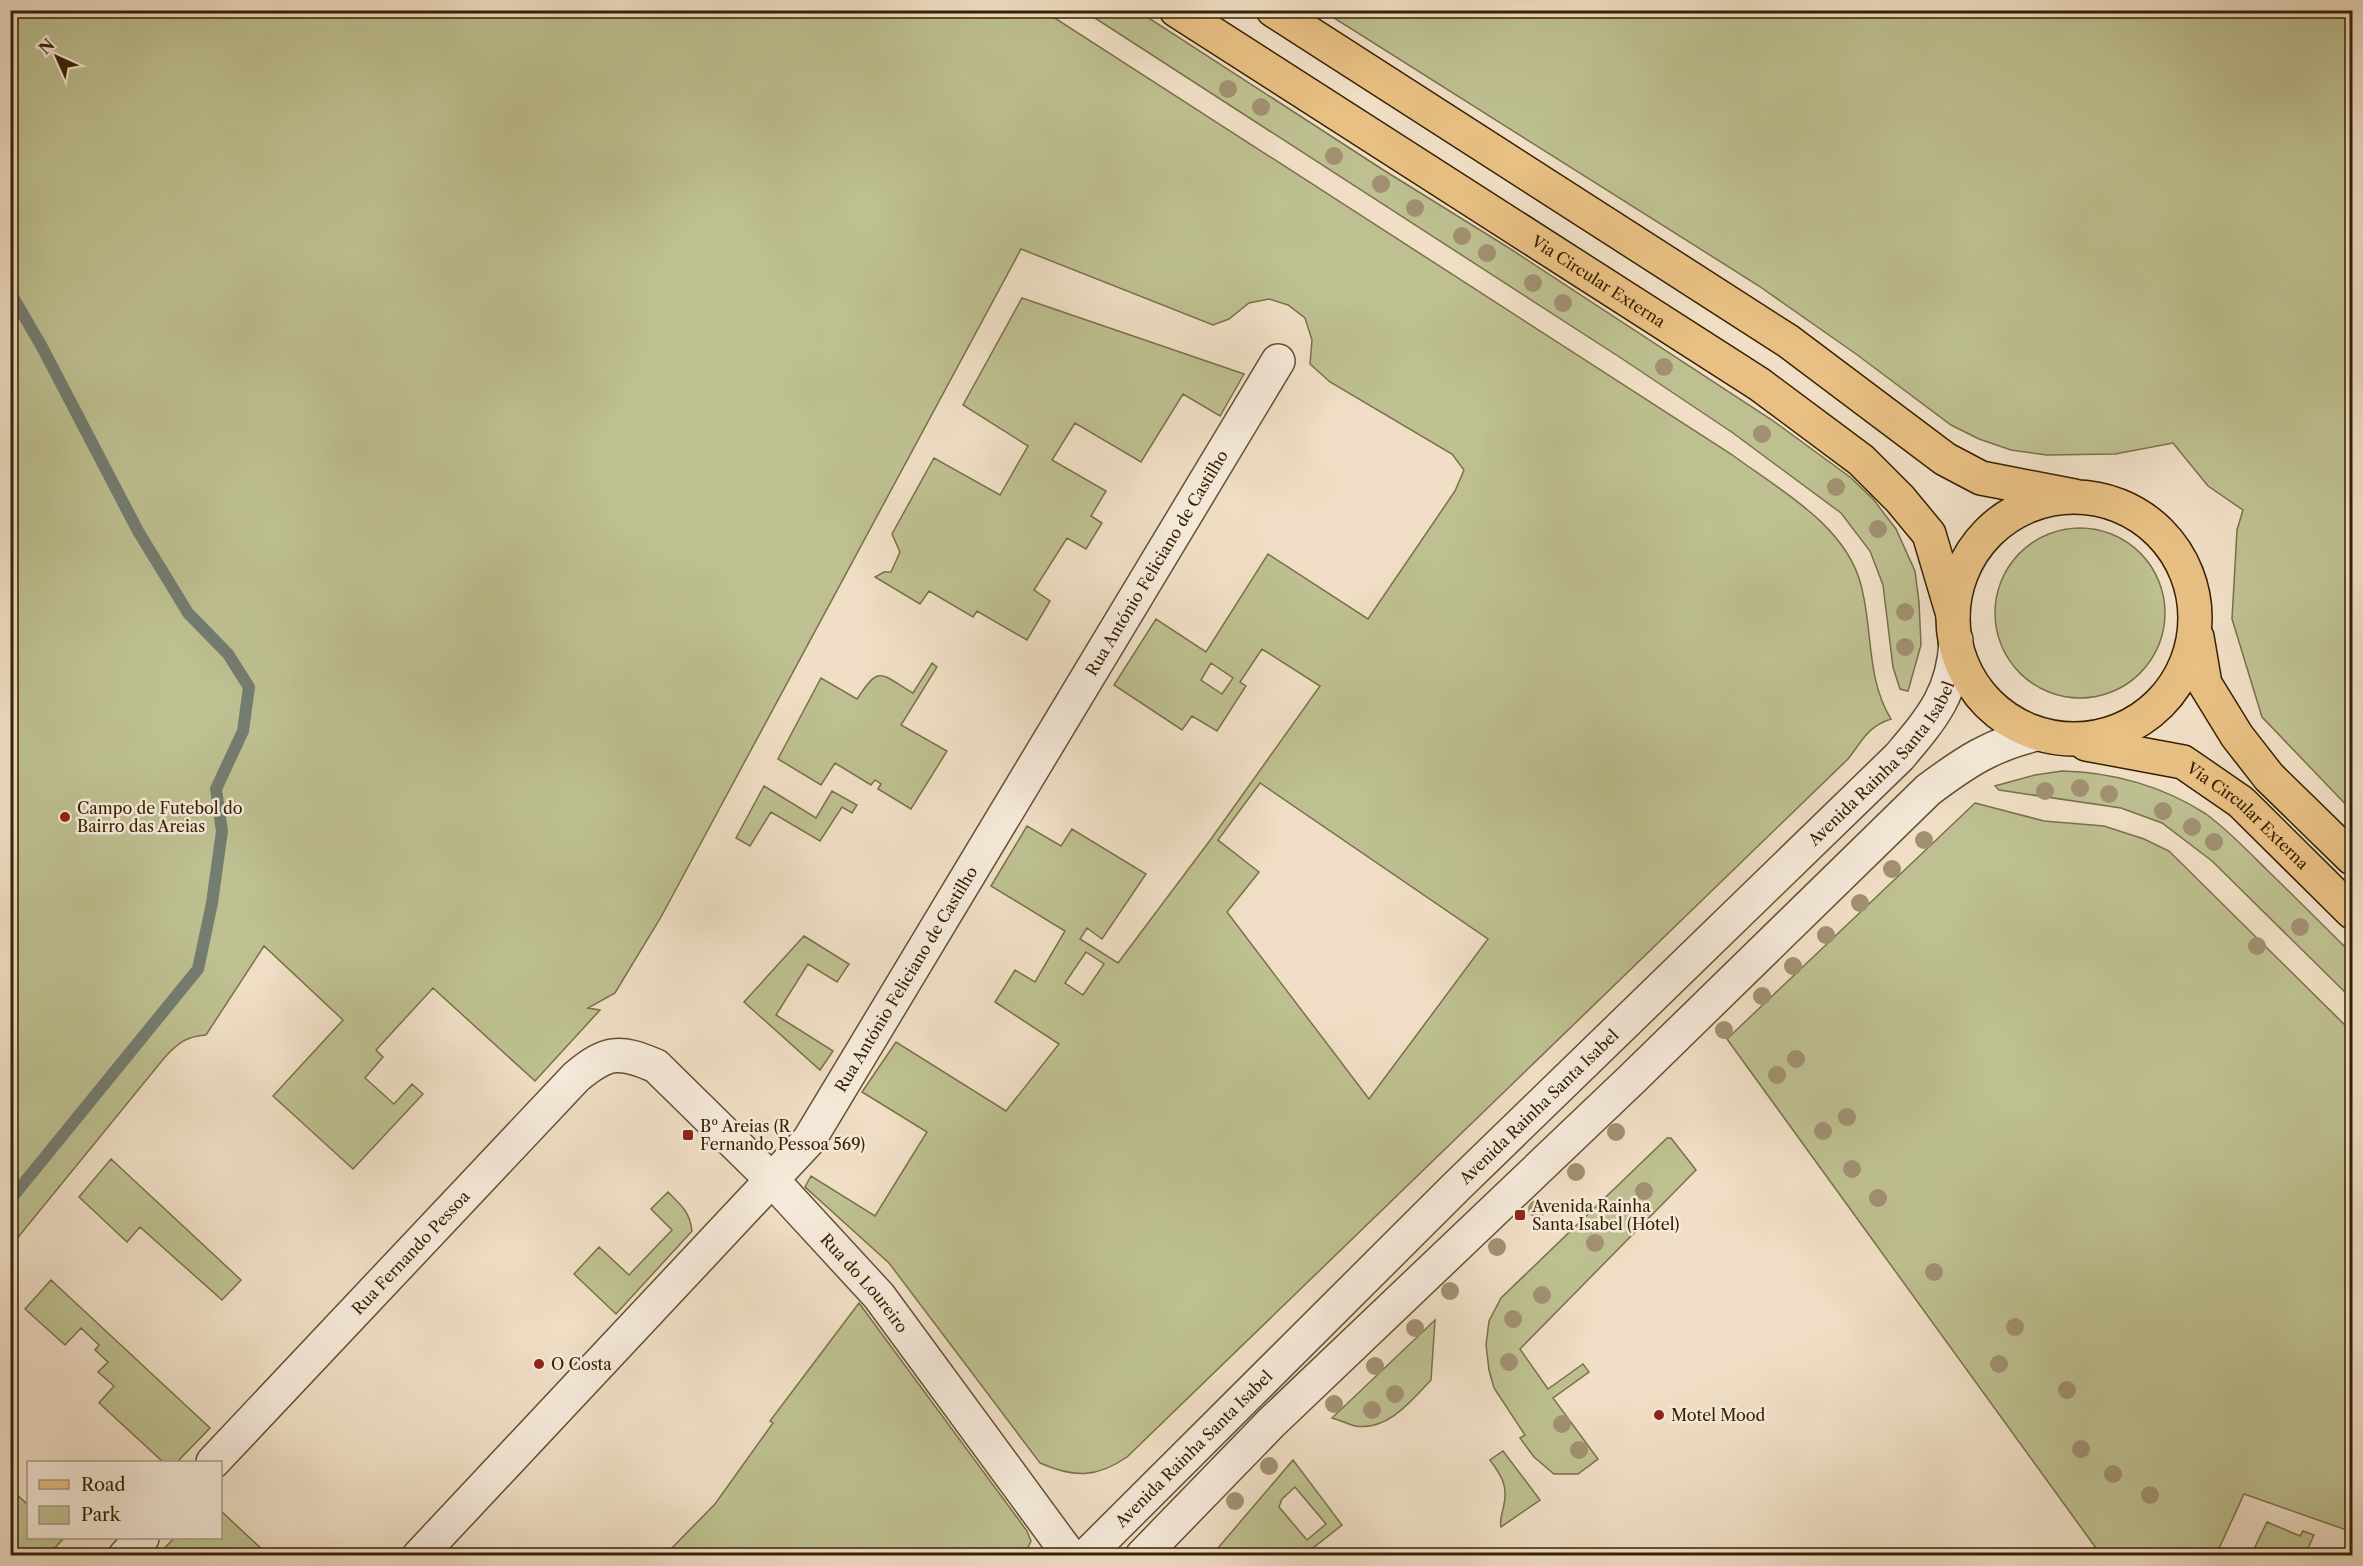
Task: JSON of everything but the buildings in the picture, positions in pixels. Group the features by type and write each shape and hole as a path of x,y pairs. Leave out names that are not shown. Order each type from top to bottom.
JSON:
{"main road":[{"name":"Via Circular Externa","path":"1176,10 1758,384 1861,460 1900,499 1929,534 1954,628 1961,664 1984,701 2015,725 2046,736 2183,762 2241,802 2352,912"},
{"path":"1273,10 1788,341 1945,459 1981,478 2116,503 2154,525 2181,558 2193,588 2196,629 2205,684 2237,736 2269,777 2352,858"},
{"path":"1954,628 1959,578 1981,539 2004,519 2031,504 2074,496"},
{"path":"2046,736 2096,739 2134,724 2163,703 2185,669 2196,629"}],"street":[{"name":"Rua António Feliciano de Castilho","path":"419,1556 809,1140 1278,361"},
{"name":"Avenida Rainha Santa Isabel","path":"1086,1556 1456,1187 1899,757 1935,714 1944,698 1955,660 1954,628"},
{"path":"1142,1556 1271,1423 1623,1087 1928,790 1978,755 2017,738 2046,736"},
{"name":"Rua do Loureiro","path":"617,1054 636,1057 656,1066 773,1181 879,1296 1070,1556"},
{"name":"Rua Fernando Pessoa","path":"214,1461 576,1077 594,1061 617,1054"},
{"path":"125,1556 141,1539"}],"green space":[{"path":"11,10 1044,11 1731,454 1789,495 1826,526 1841,544 1853,564 1861,585 1877,687 1891,719 1871,730 1848,759 1127,1457 1106,1469 1085,1474 1052,1468 1040,1463 889,1263 805,1187 811,1176 875,1216 927,1132 862,1092 896,1042 1006,1111 1059,1044 995,1002 1015,970 1035,982 1065,931 991,886 1027,826 1061,846 1072,829 1146,874 1102,939 1087,928 1080,939 1118,963 1211,839 1320,686 1262,649 1240,682 1246,686 1217,731 1192,716 1182,730 1114,685 1156,619 1206,652 1268,554 1368,619 1455,491 1464,470 1452,454 1330,382 1310,364 1312,340 1305,318 1288,305 1269,299 1249,303 1229,319 1213,325 1021,249 661,917 615,993 588,1008 600,1010 535,1081 433,988 376,1050 383,1057 365,1078 394,1104 412,1084 423,1094 353,1169 273,1096 343,1020 264,946 206,1035 183,1041 165,1057 11,1246","holes":["1211,663 1233,678 1222,694 1201,680","1260,783 1488,939 1369,1099 1227,912 1259,872 1218,840","1086,952 1104,964 1083,995 1065,983"]},
{"path":"1084,11 1138,11 1385,171 1509,248 1772,420 1850,477 1873,499 1896,529 1915,571 1921,645 1908,691 1900,689 1893,667 1883,585 1870,551 1841,513 1733,433 1621,358"},
{"path":"1323,11 2352,11 2352,811 2262,717 2232,619 2237,530 2243,510 2208,486 2173,443 2115,454 2047,455 2011,450 1979,439 1951,425 1856,354 1759,286"},
{"path":"1022,298 1244,374 1220,416 1183,394 1141,462 1075,423 1052,460 1106,491 1091,516 1102,523 1086,549 1067,538 1034,590 1050,601 1027,640 977,611 973,617 929,591 920,604 875,577 884,572 891,572 900,552 892,534 934,458 1000,495 1028,446 963,405"},
{"path":"2080,528 2097,529 2113,534 2140,553 2159,580 2164,596 2164,630 2159,646 2140,673 2113,692 2097,697 2080,698 2063,697 2047,692 2020,673 2001,646 1996,630 1995,613 1996,596 2001,580 2020,553 2047,534 2063,529"},
{"path":"932,663 937,667 901,725 947,751 911,809 878,789 881,784 875,780 871,785 835,763 821,785 778,759 821,678 857,699 871,681 881,676 887,677 913,693"},
{"path":"2062,771 2100,774 2137,782 2190,804 2214,820 2352,954 2352,999 2212,861 2162,823 2121,808 1999,790 1995,786 2035,775"},
{"path":"764,786 816,818 832,791 857,805 852,813 842,807 820,841 771,812 750,846 736,838"},
{"path":"1975,803 2044,821 2104,826 2144,839 2169,851 2352,1032 2352,1532 2244,1494 2216,1555 2101,1555 1727,1039"},
{"path":"804,936 849,964 837,982 808,964 776,1015 833,1051 820,1070 744,1002"},
{"path":"1667,1138 1671,1138 1696,1170 1520,1349 1548,1389 1583,1364 1589,1372 1553,1398 1598,1459 1578,1474 1554,1474 1534,1457 1520,1438 1525,1435 1494,1388 1486,1345 1489,1321 1501,1298"},
{"path":"111,1159 241,1280 222,1300 140,1227 127,1242 79,1197"},
{"path":"668,1192 687,1214 692,1231 616,1314 574,1274 599,1247 629,1275 672,1230 651,1209"},
{"path":"51,1280 210,1428 178,1461 162,1461 99,1403 114,1386 98,1372 108,1362 95,1350 99,1345 81,1328 65,1345 25,1309"},
{"path":"859,1303 1027,1531 1031,1541 1024,1556 665,1555 715,1504 773,1423 770,1421"},
{"path":"1435,1320 1431,1380 1407,1405 1388,1419 1367,1426 1355,1426 1332,1418"},
{"path":"1503,1451 1540,1500 1501,1527 1505,1497 1504,1486 1490,1460"},
{"path":"1293,1460 1342,1525 1304,1555 1212,1555","holes":["1295,1487 1326,1524 1307,1540 1279,1507 1282,1499"]},
{"path":"10,1488 27,1504 27,1539 63,1539 48,1555 11,1555"},
{"path":"222,1512 268,1555 164,1556 160,1553 173,1539 222,1539"},
{"path":"2267,1522 2300,1536 2303,1531 2314,1535 2305,1555 2251,1555"}],"waterway":[{"path":"10,292 42,347 138,531 188,613 228,654 249,687 243,731 216,789 222,831 212,903 198,969 10,1200"}],"place":[{"name":"Campo de Futebol do Bairro das Areias","path":"65,817"},
{"name":"Bº Areias (R Fernando Pessoa 569)","path":"688,1135"},
{"name":"Avenida Rainha Santa Isabel (Hotel)","path":"1520,1215"},
{"name":"O Costa","path":"539,1364"},
{"name":"Motel Mood","path":"1659,1415"}]}
